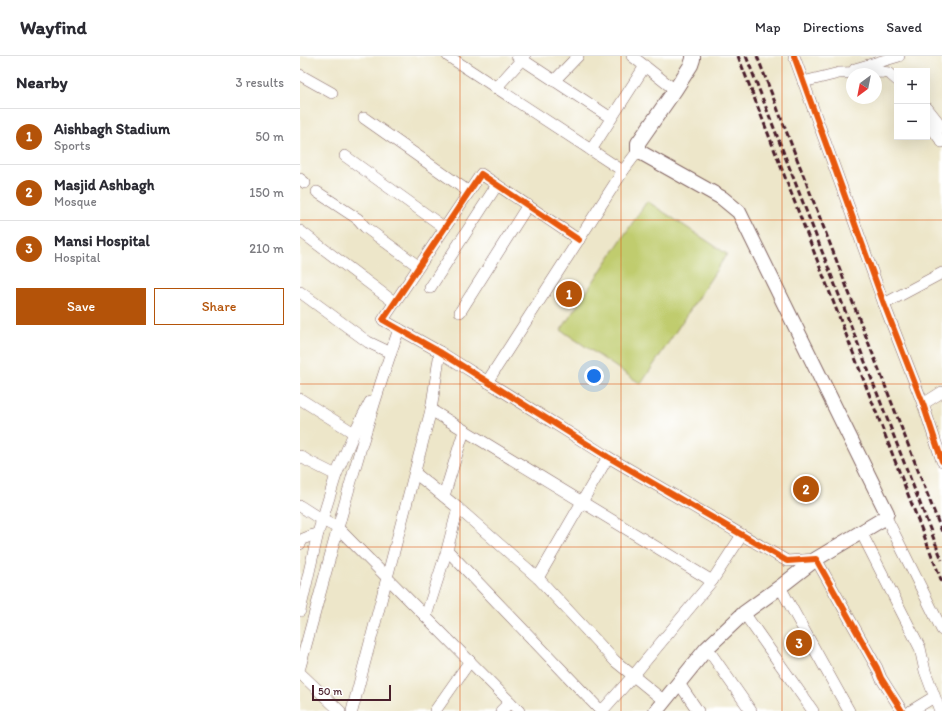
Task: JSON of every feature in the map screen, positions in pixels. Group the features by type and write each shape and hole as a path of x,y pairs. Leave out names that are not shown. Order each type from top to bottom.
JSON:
{"main road":[{"path":"660,706 706,648 744,613 816,559 886,517 887,513 739,212 722,198 638,151 638,143 691,65 693,56"}],"street":[{"path":"448,56 623,171"},
{"path":"554,81 578,56"},
{"path":"632,56 675,90"},
{"path":"794,56 884,304 923,404 942,460"},
{"path":"496,88 522,57 554,81 611,118"},
{"path":"803,82 894,58 897,68"},
{"path":"591,150 645,66"},
{"path":"839,73 881,72 889,73 894,77"},
{"path":"300,75 332,93"},
{"path":"930,112 942,127"},
{"path":"364,118 469,192"},
{"path":"930,125 942,142"},
{"path":"487,382 623,171 638,151"},
{"path":"345,156 445,228"},
{"path":"579,240 481,174 382,320 440,352 608,457 787,561 816,559 877,668 881,678 902,711"},
{"path":"430,288 497,185"},
{"path":"317,192 358,219 365,228 418,266"},
{"path":"460,312 528,205"},
{"path":"300,232 394,302"},
{"path":"884,304 942,273"},
{"path":"300,292 368,342 390,353"},
{"path":"300,667 338,528 382,378 399,329"},
{"path":"352,711 431,410 440,352"},
{"path":"300,611 302,596 318,533 336,475 354,433 382,378"},
{"path":"923,404 942,392"},
{"path":"300,399 354,433"},
{"path":"431,410 712,581"},
{"path":"444,496 464,431"},
{"path":"300,456 336,475"},
{"path":"538,578 608,457"},
{"path":"415,473 444,496 538,578 615,661 633,676 660,706"},
{"path":"300,506 338,528 519,711"},
{"path":"426,616 447,550 458,508"},
{"path":"886,517 942,630"},
{"path":"861,532 920,648 925,671 940,711"},
{"path":"300,544 303,539 318,533"},
{"path":"447,550 601,711 633,676 712,581 742,535"},
{"path":"780,587 849,711"},
{"path":"744,613 813,711"},
{"path":"706,648 752,711"},
{"path":"435,711 470,661"},
{"path":"300,673 340,711"},
{"path":"678,682 698,711"},
{"path":"911,711 934,697"},
{"path":"501,711 510,702"}],"green space":[{"path":"647,201 727,254 641,384 561,330"}],"railway":[{"path":"738,56 942,582"},
{"path":"746,56 942,560"},
{"path":"757,56 942,532"}],"cycle path":[{"path":"794,56 884,304 923,404 942,461"},
{"path":"579,240 481,174 383,320 440,352 608,457 787,561 816,559 877,668 881,678 902,711"}],"place":[{"name":"Aishbagh Stadium","path":"569,294"},
{"name":"Masjid Ashbagh","path":"806,489"},
{"name":"Mansi Hospital","path":"799,643"}]}
